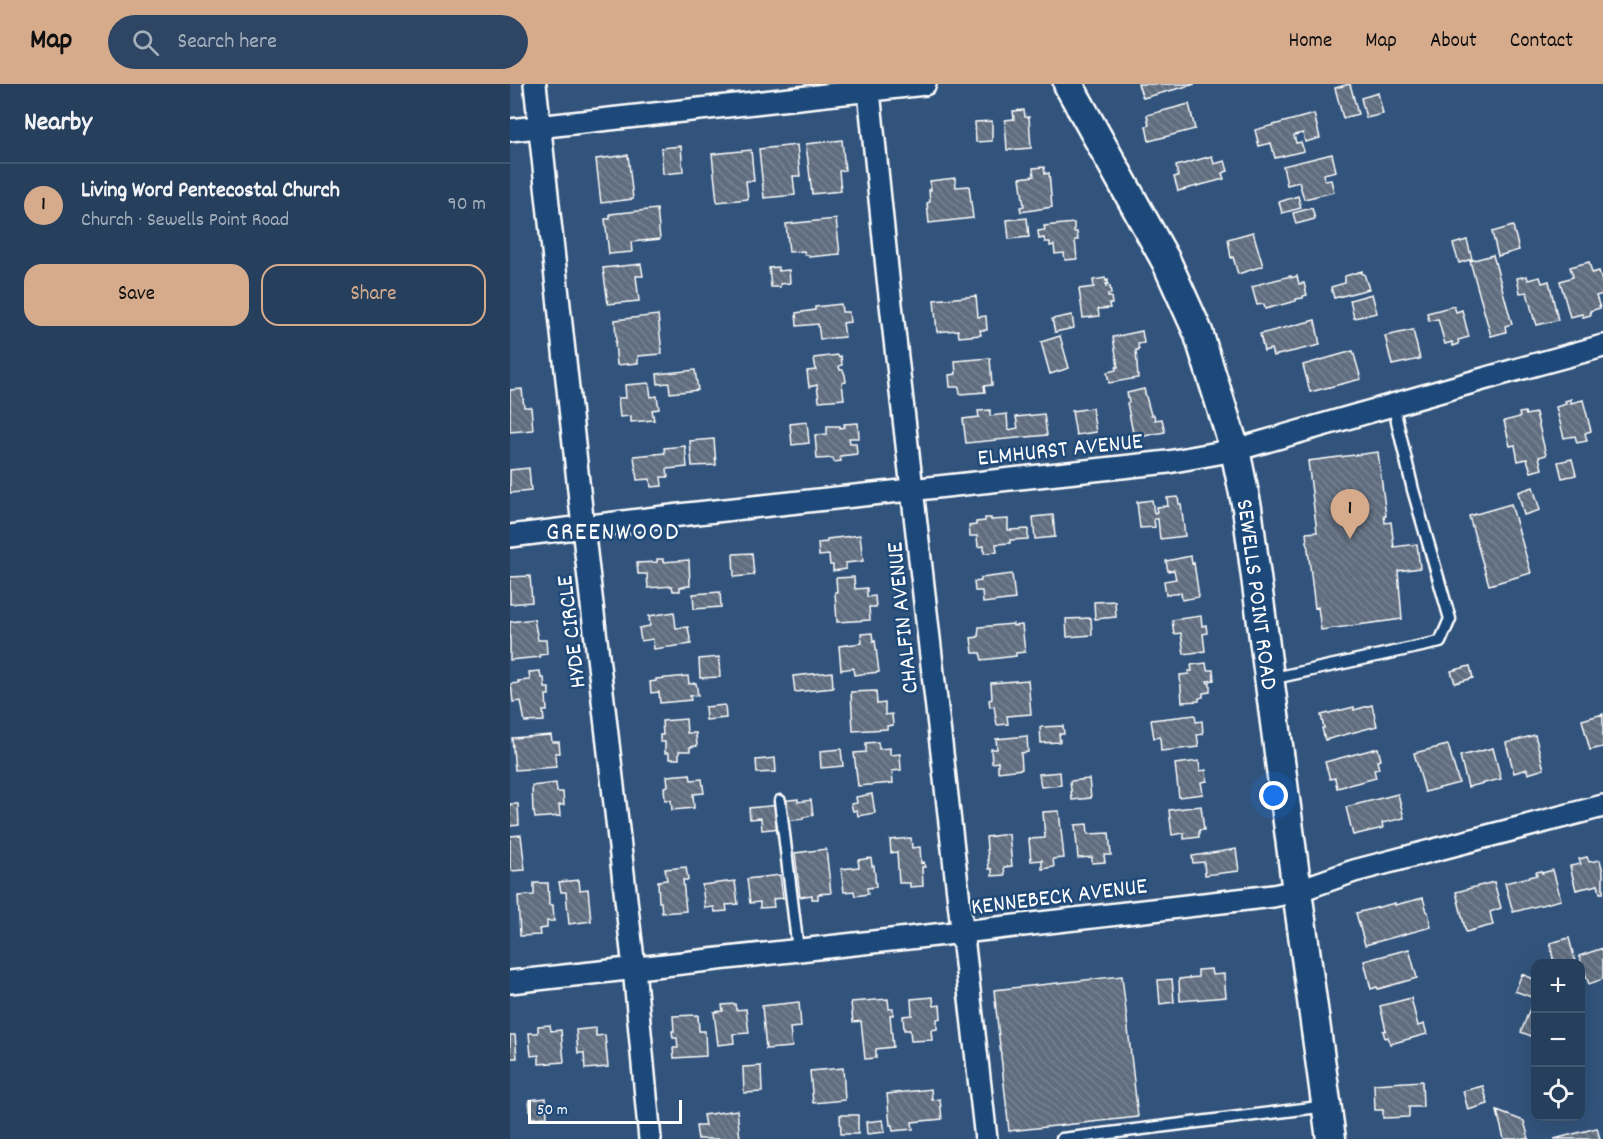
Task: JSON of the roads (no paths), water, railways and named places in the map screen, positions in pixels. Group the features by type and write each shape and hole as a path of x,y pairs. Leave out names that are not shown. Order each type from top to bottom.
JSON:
{"main road":[{"name":"SEWELLS POINT ROAD","path":"1068,84 1166,261 1198,332 1235,450 1247,508 1331,1139"}],"street":[{"name":"HYDE CIRCLE","path":"535,84 634,968 650,1139"},
{"path":"510,130 925,84"},
{"name":"CHALFIN AVENUE","path":"869,91 888,279 986,1139"},
{"name":"ELMHURST AVENUE","path":"510,536 1168,462 1235,450 1603,346"},
{"name":"KENNEBECK AVENUE","path":"510,982 1273,896 1297,891 1354,871 1603,806"}],"lane":[{"path":"1269,679 1440,642 1450,619 1413,490 1393,404"},
{"path":"780,801 798,950"},
{"path":"1062,1139 1327,1106"}],"place":[{"name":"Living Word Pentecostal Church","path":"1350,539"}],"district":[{"name":"GREENWOOD","path":"613,530"}]}
